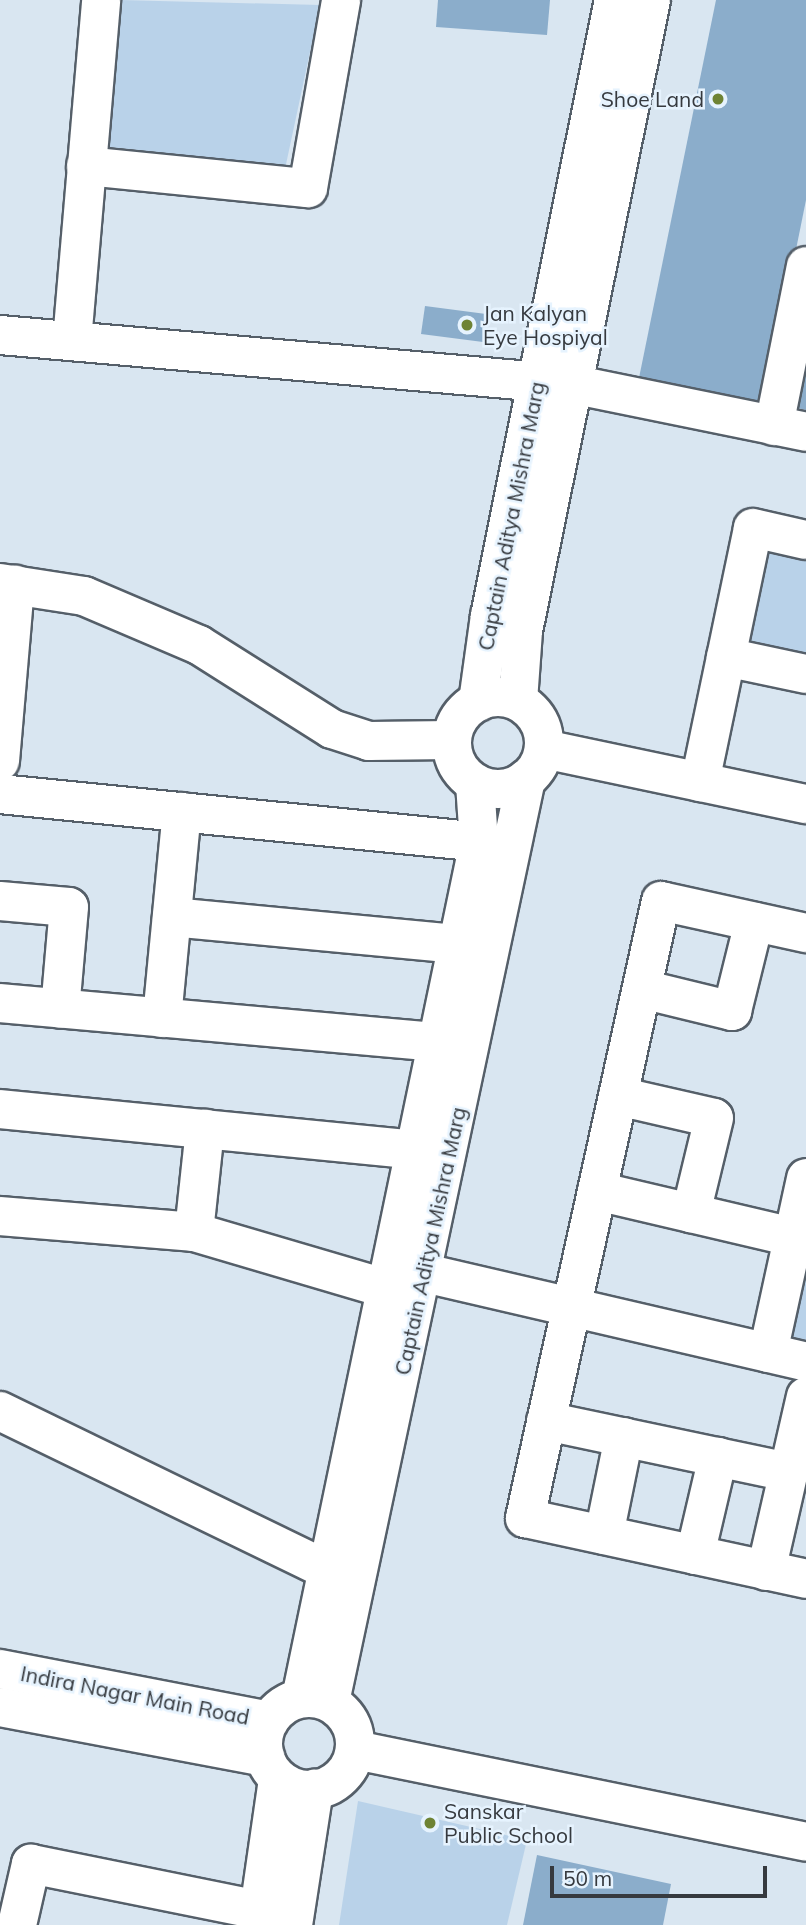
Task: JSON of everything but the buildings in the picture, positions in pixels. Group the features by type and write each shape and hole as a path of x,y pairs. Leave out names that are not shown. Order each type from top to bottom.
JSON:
{"street":[{"path":"72,341 101,0"},
{"path":"86,166 307,188 341,0"},
{"name":"Captain Aditya Mishra Marg","path":"478,702 537,381 614,0"},
{"name":"Captain Aditya Mishra Marg","path":"518,701 523,631 576,385 651,0"},
{"path":"0,335 576,385 790,429 806,266"},
{"path":"700,782 753,528 806,540"},
{"path":"0,761 8,584 84,596 199,645 332,729 369,741 451,740"},
{"path":"726,657 806,674"},
{"path":"535,764 541,725 518,701 497,696 478,702 457,719 451,740 461,772 475,783 492,789 535,764 700,782 806,804"},
{"name":"Captain Aditya Mishra Marg","path":"316,1700 328,1570 405,1281 535,764"},
{"name":"Captain Aditya Mishra Marg","path":"316,1700 405,1281 415,1150 479,842 475,783"},
{"path":"0,794 479,842"},
{"path":"162,1018 182,812"},
{"path":"0,901 69,907 60,1009"},
{"path":"806,933 661,901 525,1518 806,1579"},
{"path":"172,917 458,944"},
{"path":"642,989 732,1011 754,922"},
{"path":"0,1003 438,1042"},
{"path":"618,1096 714,1118 691,1213"},
{"path":"0,1109 415,1150"},
{"path":"194,1232 205,1129"},
{"path":"768,1353 806,1178"},
{"path":"597,1191 793,1237"},
{"path":"0,1216 194,1232 405,1281 572,1307 806,1362"},
{"path":"766,1571 806,1397"},
{"path":"0,1410 328,1570"},
{"path":"547,1421 789,1472"},
{"path":"604,1535 624,1437"},
{"path":"695,1555 718,1457"},
{"name":"Indira Nagar Main Road","path":"0,1669 281,1761"},
{"path":"17,1925 31,1864 270,1920 281,1761 316,1700 352,1726 355,1750 338,1780 281,1761"},
{"name":"Indira Nagar Main Road","path":"0,1707 281,1761"},
{"path":"355,1750 806,1842"}],"shaded area":[{"path":"120,0 320,5 285,169 104,152"},
{"path":"763,540 806,549 806,664 739,649"},
{"path":"806,1257 806,1347 787,1343"},
{"path":"358,1801 527,1840 507,1925 339,1925"}],"place":[{"name":"Shoe Land","path":"718,99"},
{"name":"Jan Kalyan Eye Hospiyal","path":"467,325"},
{"name":"Sanskar Public School","path":"430,1823"}]}
